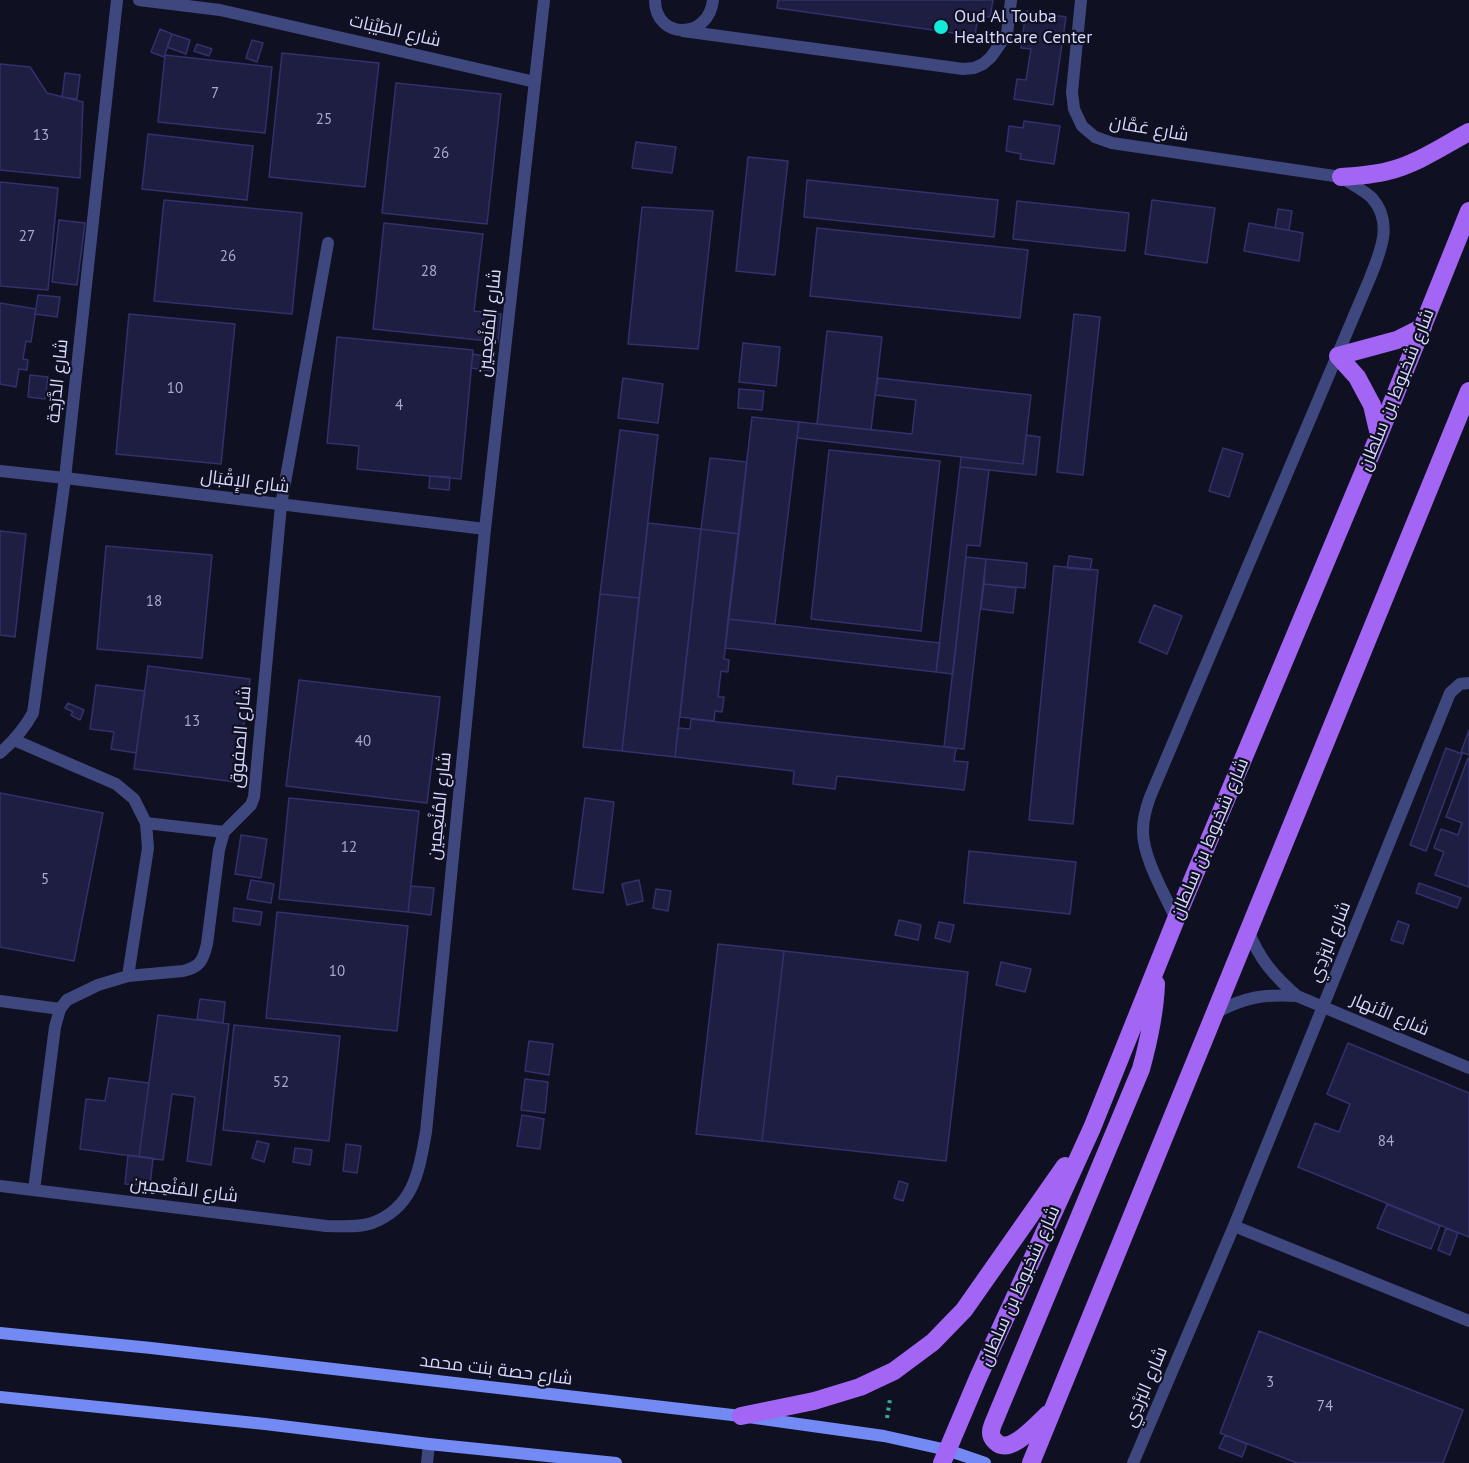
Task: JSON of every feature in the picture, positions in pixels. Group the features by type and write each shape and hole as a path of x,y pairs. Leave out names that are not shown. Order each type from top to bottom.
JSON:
{"main road":[{"path":"1341,177 1364,176 1390,171 1418,161 1469,132"},
{"name":"شارع شخبوط بن سلطان","path":"944,1456 1092,1128 1176,919 1379,435 1469,211"},
{"path":"1379,435 1372,405 1357,377 1338,356 1397,340 1423,327"},
{"path":"1031,1463 1469,391"},
{"path":"1053,1409 1015,1443 1001,1446 991,1436 993,1424 1141,1069 1150,1036 1155,1003 1156,970"},
{"path":"741,1416 814,1401 860,1387 894,1371 933,1342 964,1310 991,1274 1092,1128"},
{"name":"شارع حصة بنت محمد","path":"0,1333 152,1348 741,1416 884,1436 944,1456 985,1463"},
{"path":"0,1397 616,1463"}],"street":[{"name":"شارع الدَّرَجَة","path":"0,753 25,727 33,713 65,478 117,0"},
{"name":"شارع الطَيْبَات","path":"139,0 220,10 535,82"},
{"name":"شارع المُنْعِمِين","path":"0,1186 326,1226 351,1226 371,1224 391,1213 406,1198 417,1178 426,1132 485,529 544,0"},
{"path":"655,0 655,8 661,19 670,27 683,31 963,69 974,68 991,57 1007,34 1011,0"},
{"path":"683,31 694,29 704,21 713,0"},
{"name":"شارع عَمَّان","path":"1081,0 1072,101 1082,126 1095,137 1112,143 1341,177"},
{"path":"1176,919 1144,845 1144,814 1381,249 1385,227 1379,209 1371,197 1341,177"},
{"name":"شارع الصفوق","path":"224,832 251,805 254,797 281,505 328,243"},
{"name":"شارع الإِقْبَال","path":"0,471 485,529"},
{"name":"شارع البَرْدِي","path":"1135,1462 1234,1226 1450,693 1460,684 1469,682"},
{"path":"14,740 116,784 134,799 146,823 148,848 128,976"},
{"path":"34,1190 55,1027 60,1009 68,1000 98,985 128,976 191,969 200,964 205,956 219,850 224,832 146,823"},
{"name":"شارع الأنهار","path":"1248,930 1254,945 1272,973 1297,996 1469,1068"},
{"name":"شارع الأنهار","path":"1214,1013 1234,1003 1254,997 1297,996"},
{"path":"0,1001 60,1009"},
{"path":"1234,1226 1469,1321"},
{"path":"427,1463 429,1444"}],"building":[{"name":"Oud Al Touba Healthcare Center","path":"778,0 993,0 990,17 978,15 975,36 777,8"},
{"path":"1026,11 1066,17 1053,105 1014,99 1017,79 1026,80 1031,49 1021,48"},
{"path":"160,29 172,34 164,57 151,52"},
{"path":"172,34 190,40 186,54 167,47"},
{"path":"252,40 263,43 257,62 246,58"},
{"path":"197,44 212,49 209,56 194,51"},
{"path":"282,53 379,63 365,187 269,177"},
{"path":"165,55 272,67 265,133 158,122"},
{"path":"0,64 30,67 47,93 83,102 80,178 0,170"},
{"path":"65,73 80,75 77,99 62,97"},
{"path":"396,83 501,94 487,224 382,213"},
{"path":"1024,121 1060,126 1054,164 1020,159 1021,154 1006,151 1009,126 1023,128"},
{"path":"148,134 253,146 247,200 142,189"},
{"path":"636,142 676,147 672,173 632,168"},
{"path":"748,157 788,161 775,275 736,271"},
{"path":"807,180 998,200 994,237 804,217"},
{"path":"0,182 58,188 48,290 0,286"},
{"path":"164,200 302,213 292,314 154,301"},
{"path":"1152,200 1215,208 1207,263 1145,254"},
{"path":"1017,201 1129,213 1125,251 1013,239"},
{"path":"642,207 713,211 698,349 628,344"},
{"path":"1278,209 1292,211 1289,230 1275,228"},
{"path":"59,220 85,223 77,285 52,282"},
{"path":"384,223 483,234 474,311 501,314 498,342 373,329"},
{"path":"1249,223 1303,233 1299,261 1244,251"},
{"path":"817,228 1028,250 1020,318 810,296"},
{"path":"38,295 60,297 57,317 35,314"},
{"path":"0,303 36,309 31,342 26,341 23,359 28,360 27,370 19,369 16,387 0,384"},
{"path":"129,314 235,324 221,464 116,454"},
{"path":"1074,314 1100,317 1083,475 1057,472"},
{"path":"827,331 882,337 871,430 817,424"},
{"path":"337,337 473,350 461,479 357,469 359,446 327,443"},
{"path":"743,343 780,347 776,386 739,382"},
{"path":"473,354 494,358 492,371 471,368"},
{"path":"30,375 48,377 45,399 28,397"},
{"path":"623,378 663,384 658,423 618,418"},
{"path":"878,378 1031,395 1023,464 797,438 799,422 912,434 916,400 875,395"},
{"path":"739,389 764,391 762,410 738,408"},
{"path":"752,417 799,422 775,624 728,619"},
{"path":"620,430 658,435 639,598 600,594"},
{"path":"1026,435 1040,437 1036,475 960,467 961,457 1023,464"},
{"path":"1223,448 1243,454 1229,497 1209,491"},
{"path":"829,450 940,461 921,631 811,619"},
{"path":"710,458 747,462 739,534 701,529"},
{"path":"960,467 989,470 980,546 967,545 953,674 936,672"},
{"path":"430,476 450,477 449,490 429,488"},
{"path":"648,523 701,529 675,757 622,751"},
{"path":"701,529 739,534 724,659 729,660 728,672 721,671 718,697 724,697 722,712 715,711 714,721 680,717"},
{"path":"0,531 26,534 15,637 0,635"},
{"path":"106,546 212,555 202,658 97,649"},
{"path":"1069,556 1092,559 1090,570 1067,568"},
{"path":"966,557 986,559 964,749 944,747"},
{"path":"986,559 1027,563 1025,588 984,584"},
{"path":"1054,566 1098,570 1073,824 1029,820"},
{"path":"984,584 1016,588 1013,613 981,609"},
{"path":"600,594 639,598 622,751 583,747"},
{"path":"1154,605 1182,616 1167,654 1139,642"},
{"path":"728,619 940,643 936,672 725,648"},
{"path":"148,666 250,679 236,782 134,769"},
{"path":"299,680 440,697 427,803 286,786"},
{"path":"96,685 145,691 136,753 111,749 114,732 90,729"},
{"path":"68,703 84,710 80,720 71,715 73,712 65,708"},
{"path":"691,719 956,748 954,761 968,762 964,790 837,776 835,789 793,784 794,771 675,757 678,728 690,729"},
{"path":"1469,730 1469,755 1461,752"},
{"path":"1446,748 1462,754 1426,851 1410,845"},
{"path":"1468,758 1469,887 1435,875 1444,852 1434,848 1441,829 1458,835 1462,823 1446,817"},
{"path":"0,793 103,813 74,961 0,947"},
{"path":"289,798 419,811 408,912 279,899"},
{"path":"585,798 614,802 603,893 573,889"},
{"path":"241,835 267,839 261,878 235,874"},
{"path":"969,851 1076,862 1070,914 964,903"},
{"path":"251,880 274,884 271,903 247,899"},
{"path":"639,880 643,901 627,905 622,884"},
{"path":"1419,883 1461,898 1457,908 1416,893"},
{"path":"411,886 434,888 431,915 408,912"},
{"path":"656,889 671,891 668,911 653,908"},
{"path":"234,908 262,912 260,925 233,921"},
{"path":"277,912 408,926 397,1031 266,1018"},
{"path":"899,920 921,925 918,940 895,935"},
{"path":"1398,921 1409,925 1403,944 1391,940"},
{"path":"939,922 954,925 950,942 935,938"},
{"path":"718,944 784,951 762,1141 696,1134"},
{"path":"784,951 968,972 946,1161 762,1141"},
{"path":"1001,962 1031,969 1025,992 996,985"},
{"path":"200,999 225,1002 223,1023 197,1019"},
{"path":"158,1015 229,1024 211,1165 187,1161 195,1097 172,1094 163,1160 139,1157"},
{"path":"234,1025 340,1036 329,1141 223,1130"},
{"path":"529,1041 553,1044 549,1075 525,1071"},
{"path":"1348,1043 1469,1093 1469,1237 1298,1167 1315,1123 1339,1132 1350,1104 1327,1094"},
{"path":"109,1078 149,1083 139,1157 80,1149 86,1099 105,1101"},
{"path":"525,1079 548,1082 545,1113 521,1110"},
{"path":"522,1115 544,1119 540,1149 517,1146"},
{"path":"257,1141 269,1144 264,1162 252,1158"},
{"path":"346,1144 361,1146 357,1173 343,1171"},
{"path":"295,1148 312,1150 310,1165 293,1162"},
{"path":"128,1155 153,1158 150,1186 125,1184"},
{"path":"899,1181 908,1184 903,1201 894,1198"},
{"path":"1387,1204 1440,1226 1431,1249 1377,1228"},
{"path":"1446,1228 1458,1233 1450,1255 1438,1250"},
{"path":"1259,1331 1463,1410 1443,1463 1297,1463 1220,1433"},
{"path":"1225,1435 1247,1444 1242,1457 1219,1448"}],"place":[{"name":"Oud Al Touba Healthcare Center","path":"941,27"}]}
